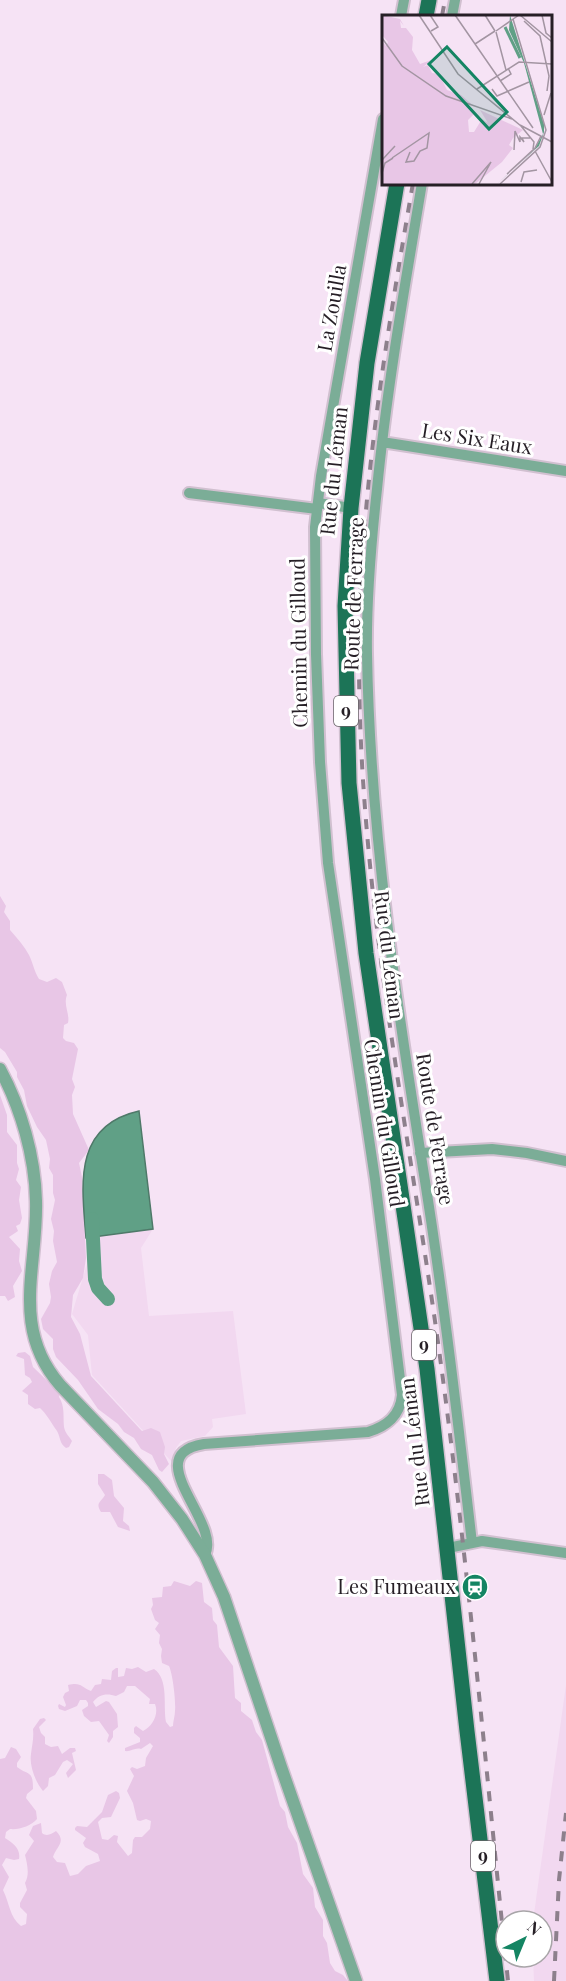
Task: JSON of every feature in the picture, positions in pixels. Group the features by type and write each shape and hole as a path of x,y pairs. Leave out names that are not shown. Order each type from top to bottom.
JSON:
{"main road":[{"path":"426,15 429,0"},
{"name":"Rue du Léman","path":"397,184 367,363 351,508 345,606 349,783 355,858 379,1042 427,1369 497,1981"},
{"name":"Rue du Léman","path":"467,1731 467,1783 487,1981"}],"street":[{"path":"401,15 404,0"},
{"path":"452,15 455,0"},
{"name":"La Zouilla","path":"317,506 382,125"},
{"name":"Route de Ferrage","path":"422,184 391,363 371,547 367,653 373,789 383,895 447,1336 472,1543"},
{"name":"Les Six Eaux","path":"382,442 566,471"},
{"path":"189,493 351,508"},
{"name":"Chemin du Gilloud","path":"205,1555 208,1546 206,1535 177,1467 178,1460 185,1451 193,1446 204,1444 368,1432 391,1421 399,1409 402,1395 375,1179 328,862 320,762 316,664 317,506"},
{"path":"0,1069 23,1124 34,1182 35,1220 29,1300 33,1334 41,1358 60,1385 169,1501 205,1555 224,1597 356,1981"},
{"path":"420,1154 492,1149 566,1161"},
{"path":"448,1548 483,1541 566,1553"}],"shaded area":[{"path":"0,896 6,906 4,912 10,921 10,930 27,952 39,979 47,982 56,978 62,982 67,995 68,1019 68,1023 64,1025 63,1038 74,1043 78,1049 72,1079 75,1087 72,1095 73,1114 89,1150 79,1163 82,1177 86,1258 83,1278 73,1295 71,1317 80,1334 91,1376 142,1431 151,1428 160,1432 165,1447 164,1454 169,1464 162,1472 152,1455 141,1449 134,1438 98,1409 78,1380 56,1357 53,1339 43,1329 41,1319 50,1303 49,1284 57,1262 51,1219 55,1200 53,1175 49,1168 50,1159 46,1140 27,1106 17,1072 0,1048"},
{"path":"0,1095 7,1115 7,1132 17,1145 19,1169 16,1180 21,1187 19,1200 22,1218 20,1224 16,1226 18,1231 9,1237 20,1249 19,1261 22,1271 13,1286 15,1297 8,1301 5,1296 0,1296"},
{"path":"139,1111 153,1229 141,1248 149,1316 233,1311 246,1414 212,1419 213,1427 205,1436 181,1441 176,1448 172,1462 92,1375 88,1335 72,1314 89,1257 82,1184 85,1160 96,1137 111,1123 129,1113"},
{"path":"139,1111 153,1229 86,1238 83,1179 92,1144 102,1130 117,1119"},
{"path":"25,1352 30,1356 33,1367 60,1393 66,1433 72,1441 69,1447 66,1448 62,1444 57,1431 42,1410 35,1409 28,1404 28,1395 22,1391 32,1382 25,1375 24,1359 16,1356 18,1353"},
{"path":"98,1474 104,1474 112,1480 114,1496 124,1508 123,1521 129,1526 130,1531 118,1527 110,1512 101,1512 99,1509 99,1503 105,1495 98,1484"},
{"path":"174,1581 190,1586 196,1581 202,1583 204,1602 212,1608 213,1620 217,1625 219,1647 233,1666 235,1698 241,1703 241,1711 252,1720 262,1740 280,1806 285,1812 288,1827 297,1843 303,1874 313,1888 315,1907 323,1920 323,1936 327,1943 330,1963 335,1971 348,1981 0,1981 0,1759 5,1758 11,1747 16,1749 21,1757 17,1767 31,1776 33,1783 33,1789 26,1798 36,1811 37,1819 28,1826 10,1829 6,1832 5,1838 18,1849 19,1859 6,1858 2,1865 9,1877 3,1890 12,1914 21,1926 26,1924 27,1914 20,1907 20,1903 27,1890 25,1883 28,1869 25,1855 34,1841 29,1835 33,1826 41,1823 42,1833 47,1835 56,1831 59,1835 61,1841 53,1857 57,1862 65,1863 70,1876 100,1861 98,1854 85,1847 83,1843 86,1838 75,1828 77,1826 87,1827 102,1812 108,1795 116,1791 120,1798 111,1817 102,1818 98,1822 102,1839 108,1840 114,1835 118,1836 117,1842 128,1856 132,1853 135,1837 142,1837 150,1829 151,1821 137,1820 127,1791 134,1776 130,1769 145,1766 146,1758 153,1746 150,1743 141,1749 125,1751 125,1748 140,1742 140,1738 134,1733 134,1728 136,1726 143,1731 150,1726 156,1716 155,1704 149,1704 150,1699 135,1686 127,1686 124,1692 116,1696 103,1695 95,1699 93,1702 96,1707 106,1701 109,1702 117,1714 118,1727 113,1731 113,1737 109,1743 107,1741 109,1735 99,1721 91,1722 84,1716 82,1710 88,1706 86,1700 80,1700 77,1706 65,1711 59,1709 58,1706 59,1704 65,1707 66,1705 63,1697 69,1691 68,1685 79,1685 91,1691 95,1685 101,1684 102,1679 111,1680 112,1671 116,1668 118,1668 118,1677 124,1676 126,1668 138,1667 146,1672 154,1669 159,1673 164,1686 166,1722 170,1727 173,1726 175,1707 172,1676 169,1666 162,1663 160,1635 155,1629 159,1623 155,1620 151,1609 152,1598 162,1597 163,1587 171,1586"},
{"path":"566,1685 566,1981 534,1981 534,1969 554,1969 554,1909 535,1909"},
{"path":"40,1719 46,1720 39,1727 45,1737 45,1744 51,1747 58,1746 62,1754 70,1748 75,1748 76,1751 72,1753 76,1770 68,1778 66,1773 73,1764 67,1760 63,1762 55,1775 49,1778 48,1786 43,1791 34,1774 31,1759 33,1729"}],"waterway":[{"path":"92,1219 95,1279 98,1288 108,1299"}],"railway":[{"path":"442,15 445,0"},
{"path":"413,184 384,358 369,475 359,652 361,736 374,904 446,1403 508,1981"},
{"path":"554,1981 559,1880 566,1813"}],"place":[{"name":"Les Fumeaux","path":"475,1587"}]}
